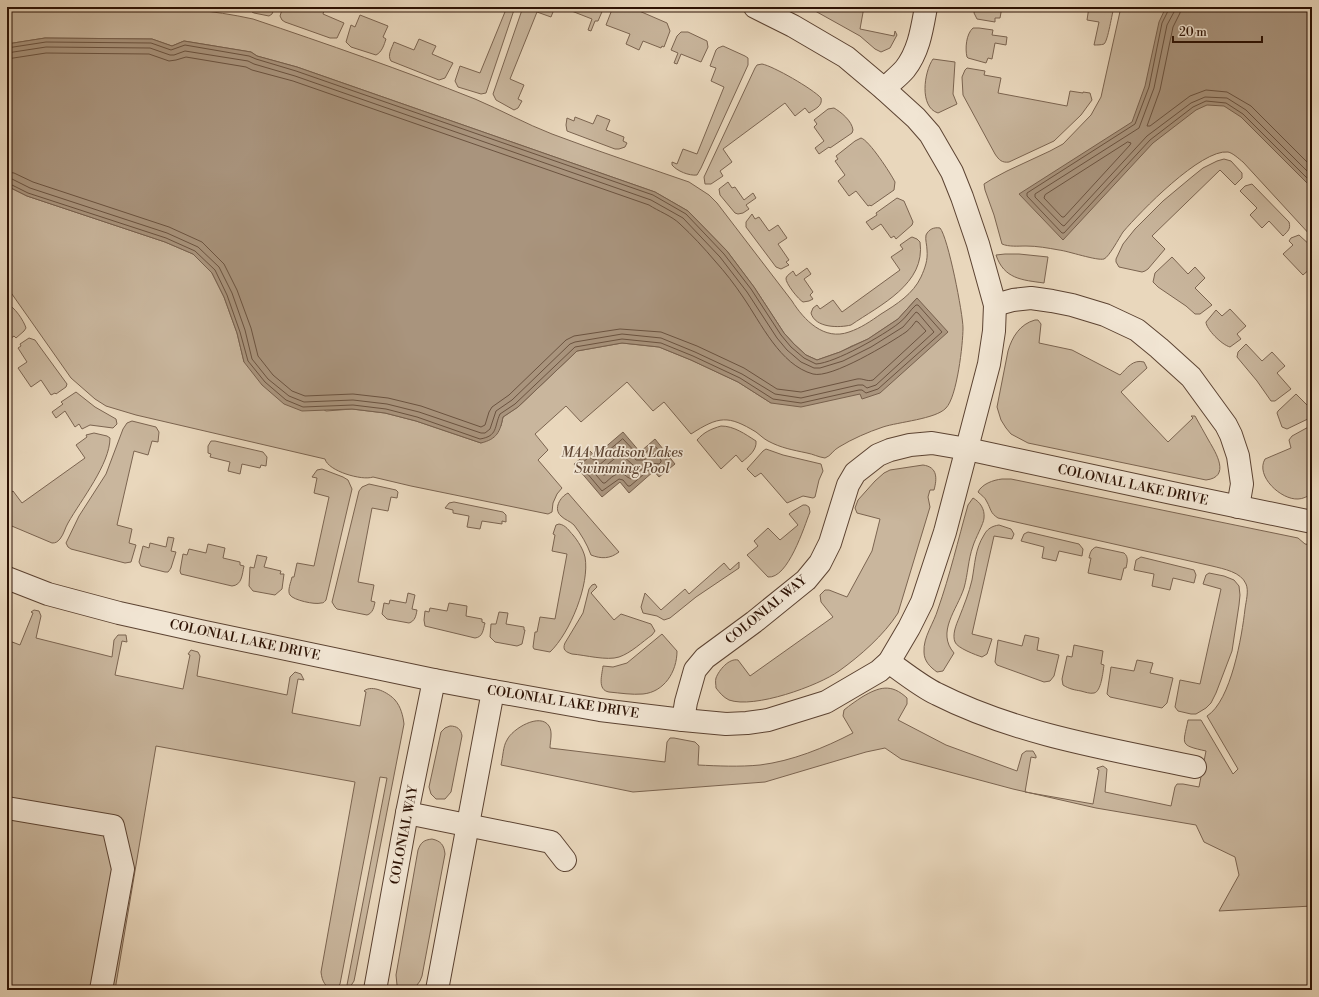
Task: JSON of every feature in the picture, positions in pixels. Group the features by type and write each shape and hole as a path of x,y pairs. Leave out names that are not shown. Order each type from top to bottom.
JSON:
{"street":[{"name":"COLONIAL LAKE DRIVE","path":"7,578 48,594 119,613 434,680 600,710 683,720 726,724 768,720 826,702 879,671 889,662 922,602 945,532 989,364 994,331 995,305 978,244 962,197 952,172 930,134 916,118 884,88 846,57 793,26 755,7"},
{"path":"884,88 904,70 915,52 919,41 926,7"},
{"path":"995,305 1013,300 1031,298 1072,305 1105,315 1137,330 1154,344 1191,377 1222,419 1231,435 1238,456 1242,484 1238,507"},
{"name":"COLONIAL WAY","path":"683,720 686,702 695,670 706,658 806,580 820,563 830,543 848,485 855,473 878,455 910,445 932,443 967,449"},
{"name":"COLONIAL LAKE DRIVE","path":"967,449 1238,507 1307,518"},
{"path":"889,662 936,694 999,720 1071,741 1195,767"},
{"name":"COLONIAL WAY","path":"375,990 434,680"},
{"path":"437,990 493,691"},
{"path":"7,808 113,826 123,869 101,990"},
{"path":"408,813 551,842 564,860"}],"shaded area":[{"path":"130,6 161,7 223,13 253,19 337,48 475,99 552,134 689,182 709,195 717,203 802,315 816,327 831,334 849,332 870,322 909,294 918,283 926,264 926,235 932,229 940,228 951,260 963,328 961,357 950,402 946,408 934,415 883,427 855,438 837,448 825,458 778,445 766,440 746,426 731,420 716,421 691,434 664,402 653,411 627,382 581,422 566,406 535,434 548,450 538,460 562,488 557,494 553,503 552,512 548,514 373,477 361,478 339,471 327,463 325,459 136,415 106,406 95,399 71,378 7,287 7,186 27,196 165,242 193,254 212,273 224,297 237,333 244,362 326,411 352,409 385,413 416,421 481,443 501,426 503,417 518,407 577,351 622,343 659,347 738,382 771,403 852,346 817,360 806,355 784,333 754,287 727,251 688,211 655,192 297,67 257,56 251,52 184,41 172,46 152,39 45,38 7,44 7,7","holes":["917,298 857,372 852,346 868,339 898,319"]},
{"path":"252,7 275,7 272,14 269,16 252,12"},
{"path":"283,7 301,7 306,9 307,7 325,7 323,14 344,23 337,38 330,38 285,22 280,16"},
{"path":"507,7 515,7 486,93 481,94 458,87 455,81 460,66 480,73"},
{"path":"523,7 555,7 551,17 537,12 510,79 524,85 518,99 522,101 518,108 514,110 496,100 493,94"},
{"path":"570,7 604,7 598,21 595,21 591,31 588,30 592,19 569,10"},
{"path":"613,7 630,7 667,23 670,31 664,47 662,46 661,48 643,41 639,50 626,44 630,34 606,25"},
{"path":"808,7 864,7 860,29 894,36 895,31 897,35 890,48 881,52 875,49 860,36"},
{"path":"975,7 1002,7 1000,18 995,18 995,22 977,19 974,13"},
{"path":"1089,7 1114,7 1104,44 1094,45 1099,22 1087,20"},
{"path":"1121,7 1312,7 1312,237 1243,162 1228,152 1216,154 1203,160 1172,183 1131,223 1123,232 1109,255 1104,259 1095,259 1047,248 1002,244 984,184 1007,171 1063,144 1091,115 1101,97"},
{"path":"360,15 388,26 383,37 386,39 384,46 376,55 351,47 346,42 351,25 355,27"},
{"path":"973,28 993,30 992,35 1007,37 1006,45 995,43 992,59 988,58 986,63 967,57 967,42 969,34"},
{"path":"681,32 688,32 707,41 708,47 701,62 681,54 677,64 674,63 678,53 671,50 677,36"},
{"path":"419,39 436,46 432,54 453,63 445,78 439,80 391,61 390,54 394,42 414,50"},
{"path":"723,46 748,58 748,65 701,168 697,175 687,174 674,167 672,162 677,164 683,149 697,154 724,87 711,81 716,68 710,66 716,50"},
{"path":"933,59 955,62 953,94 957,104 938,113 928,104 925,89 927,72"},
{"path":"762,64 783,73 810,89 821,98 821,103 809,113 805,108 795,116 785,103 723,149 732,162 720,171 723,176 711,184 705,184 704,177 755,68 757,65"},
{"path":"967,68 985,71 984,75 1001,78 998,93 1067,106 1070,91 1090,93 1092,100 1081,115 1054,141 1009,162 1004,162 995,154 963,95 962,77"},
{"path":"834,108 843,114 853,130 852,133 819,154 815,148 824,141 814,127 817,124 814,120 828,109"},
{"path":"597,115 610,120 606,130 624,137 623,141 627,143 625,147 615,149 567,131 567,118 574,121 575,117 593,124"},
{"path":"861,138 865,140 885,165 895,182 894,190 871,206 868,206 856,191 849,196 838,181 845,175 835,161 838,159 836,156"},
{"path":"1224,159 1231,161 1242,173 1242,178 1235,185 1220,170 1152,236 1165,249 1148,269 1142,272 1119,267 1116,259 1123,244 1135,229 1163,201 1203,168"},
{"path":"728,182 732,188 735,187 744,200 753,193 756,198 746,205 749,209 743,213 735,213 720,195 719,189"},
{"path":"1252,184 1289,222 1290,224 1288,231 1283,236 1269,221 1262,228 1250,215 1257,208 1240,191 1245,186"},
{"path":"897,198 904,201 913,222 912,225 896,239 894,236 891,238 881,224 872,230 866,222"},
{"path":"752,214 755,219 759,217 769,231 778,225 787,238 778,244 789,260 786,262 789,265 781,269 776,267 746,227 746,222"},
{"path":"1299,235 1312,247 1312,267 1303,275 1283,254 1293,245 1289,241 1291,238"},
{"path":"912,237 920,242 920,257 916,270 899,292 851,325 828,326 817,322 813,318 811,313 813,308 817,305 820,309 833,300 842,312 900,270 891,257 903,249 900,245"},
{"path":"1005,254 1048,257 1044,283 1028,281 1009,274 999,263 996,255"},
{"path":"1172,257 1188,274 1195,267 1205,278 1195,288 1212,305 1200,314 1195,314 1153,282 1155,273"},
{"path":"807,268 811,274 804,279 813,292 810,295 813,299 803,302 790,287 786,278 793,271 796,276"},
{"path":"7,304 10,305 18,314 26,328 16,338 14,336 7,341"},
{"path":"1230,309 1246,326 1237,334 1241,339 1230,347 1215,336 1209,329 1206,322 1216,310 1222,316"},
{"path":"1038,320 1041,324 1039,343 1072,350 1120,375 1133,363 1140,361 1144,362 1147,368 1121,392 1168,442 1193,418 1191,416 1195,416 1218,458 1220,470 1218,474 1214,478 1206,480 1028,443 1011,434 1001,420 997,407 1008,351 1017,332 1025,325"},
{"path":"29,338 35,340 67,384 66,387 56,394 51,395 41,380 31,387 18,368 27,362 18,348 21,346 20,344"},
{"path":"1246,344 1262,361 1272,352 1285,366 1277,373 1291,389 1275,401 1271,401 1237,357 1238,352"},
{"path":"76,392 95,407 116,419 117,424 113,428 90,425 82,429 79,424 75,427 65,411 56,418 52,412 63,404 61,402"},
{"path":"1296,394 1311,409 1312,408 1312,417 1287,429 1282,427 1277,413"},
{"path":"132,421 156,427 159,432 158,442 152,441 148,455 134,451 117,525 132,529 129,543 136,545 131,562 125,563 71,549 66,543 79,516 106,474 123,429 127,423"},
{"path":"1312,425 1312,494 1298,499 1284,496 1271,486 1267,479 1263,466 1265,459 1291,448 1289,440 1292,436"},
{"path":"721,426 726,426 744,433 756,441 756,444 754,450 742,462 736,455 721,469 697,440 708,431"},
{"path":"94,433 110,438 109,448 94,482 68,523 60,539 52,543 7,524 7,495 13,491 22,503 85,458 76,445 87,437 86,435"},
{"path":"211,441 263,452 267,457 266,466 261,465 260,468 242,464 240,474 228,471 230,462 210,457 211,454 208,453 208,446"},
{"path":"766,449 783,455 821,464 823,471 815,497 803,496 787,503 761,473 755,477 747,469"},
{"path":"923,465 928,466 934,471 936,478 935,486 934,490 930,490 928,497 930,507 898,613 886,629 871,645 839,671 802,689 769,699 754,701 740,702 729,700 723,696 716,688 716,679 717,675 725,665 731,661 738,660 750,676 833,617 821,602 820,595 825,590 829,590 847,597 872,551 880,519 857,513 855,508 858,500 884,473 890,470"},
{"path":"322,469 348,480 352,489 326,600 323,603 314,603 295,599 290,595 289,591 297,563 314,566 329,497 314,493 317,478 312,477 317,470"},
{"path":"1002,479 1011,479 1298,538 1305,544 1312,545 1312,906 1219,911 1239,875 1235,857 1204,842 1196,825 1096,808 1030,793 1093,804 1099,770 1097,768 1103,766 1107,769 1105,792 1171,806 1177,784 1199,787 1206,751 1191,747 1185,743 1184,739 1188,720 1201,720 1233,774 1238,769 1207,716 1223,697 1229,683 1238,651 1247,590 1244,580 1236,574 1222,568 998,518 992,513 985,499 978,492 988,483"},
{"path":"369,484 396,490 398,492 397,498 391,497 388,511 372,508 358,582 374,585 371,601 375,602 372,611 367,615 337,609 332,602 359,491 362,487"},
{"path":"568,493 619,552 605,558 591,555 584,539 574,525 559,513 558,503 562,497"},
{"path":"973,498 983,509 984,520 971,551 964,588 947,629 949,645 954,653 943,671 937,672 926,661 924,652 925,641 942,596 968,505"},
{"path":"454,502 503,512 506,515 506,522 502,521 502,524 482,521 480,529 467,527 469,516 453,513 453,510 445,508 449,503"},
{"path":"803,505 809,507 810,512 794,551 782,570 775,575 768,577 747,555 758,546 754,541 768,528 780,540 798,525 789,514"},
{"path":"559,524 567,528 578,542 585,557 586,568 577,608 565,633 550,652 534,649 533,647 535,632 537,632 540,617 555,619 567,554 552,551 555,535 553,534 556,525"},
{"path":"999,525 1011,529 1014,534 1012,539 994,536 972,634 992,639 987,654 982,657 959,647 955,642 954,633 971,585 981,540 988,529"},
{"path":"1028,532 1079,544 1083,549 1082,556 1059,551 1056,561 1042,558 1044,547 1021,541 1024,534"},
{"path":"168,537 174,538 171,551 176,552 171,568 168,572 141,566 139,562 143,546 149,548 150,543 166,547"},
{"path":"208,544 225,548 223,558 240,562 240,565 244,566 240,582 238,584 232,586 181,574 180,571 183,554 187,555 189,549 206,553"},
{"path":"1096,547 1124,553 1126,555 1127,564 1126,568 1124,568 1121,580 1088,573 1091,558 1089,558 1090,554"},
{"path":"257,555 267,557 264,567 281,571 280,574 284,574 282,589 275,595 253,591 249,586 250,567 254,568"},
{"path":"1141,557 1194,570 1196,575 1194,583 1173,578 1170,590 1152,586 1154,574 1134,570 1136,560"},
{"path":"739,562 739,568 696,597 670,618 664,620 657,616 643,613 641,607 645,593 661,610 685,589 689,594 724,563 730,570"},
{"path":"1209,573 1234,580 1239,586 1239,605 1232,651 1216,693 1211,703 1206,708 1196,714 1191,714 1178,711 1175,707 1180,680 1200,684 1221,589 1203,584 1206,575"},
{"path":"595,584 597,587 591,593 614,620 621,614 651,624 655,631 652,635 628,653 619,657 602,658 572,654 564,649 565,643 583,613 589,589"},
{"path":"408,593 415,595 412,609 417,610 413,621 409,623 387,619 382,614 384,603 389,604 390,600 406,603"},
{"path":"449,603 467,606 466,616 482,619 482,622 485,623 480,636 475,638 425,626 425,611 429,612 430,608 447,611"},
{"path":"34,610 39,611 41,616 36,638 112,657 114,640 118,635 126,635 127,642 122,641 115,675 183,689 190,655 188,654 191,650 198,652 200,656 197,676 287,695 290,677 295,672 301,674 304,680 298,679 292,713 360,726 366,692 364,691 371,688 380,690 395,700 399,706 404,724 354,981 350,987 347,985 387,778 380,777 340,984 335,990 329,988 325,984 321,972 355,782 156,746 115,990 7,990 7,640 20,645 33,613 31,612"},
{"path":"499,612 508,613 506,624 524,627 525,630 522,644 517,646 495,642 490,637 491,624 496,624"},
{"path":"662,634 677,651 675,666 668,680 663,685 643,694 626,694 605,691 601,682 603,666 613,667 627,663"},
{"path":"1025,635 1039,638 1037,650 1059,655 1054,676 1050,681 1044,682 997,665 995,662 998,640 1022,646"},
{"path":"1074,645 1103,651 1101,664 1104,665 1102,677 1100,686 1094,693 1074,690 1063,685 1062,679 1067,656 1072,657"},
{"path":"1137,660 1153,663 1150,673 1173,678 1167,703 1162,708 1110,697 1107,694 1111,667 1134,671"},
{"path":"890,688 896,690 907,698 907,704 898,720 946,745 1017,771 1022,754 1026,751 1033,751 1036,758 1031,757 1025,792 901,759 885,748 866,752 765,782 633,792 501,765 507,740 514,731 533,721 545,722 549,726 551,734 550,748 665,762 667,742 670,738 674,738 695,742 699,746 698,765 744,766 772,763 808,753 853,733 843,716 844,710 874,691"},
{"path":"450,726 458,728 461,731 462,736 451,792 445,799 436,799 431,794 429,787 441,732"},
{"path":"432,839 442,844 445,854 422,976 414,989 404,989 397,985 396,975 418,850 423,842"}],"water":[{"path":"1166,7 1312,7 1312,188 1241,117 1224,106 1207,105 1196,110 1153,143 1063,240 1019,194 1132,122 1145,86 1159,22"},
{"path":"45,38 152,39 172,46 184,41 251,52 257,56 297,67 655,192 688,211 727,251 754,287 784,333 806,355 817,360 840,352 868,339 898,319 917,298 948,332 880,393 862,399 860,394 801,407 771,403 738,382 659,347 622,343 577,351 518,407 503,417 501,427 494,437 481,443 416,421 385,413 352,409 302,411 284,404 262,385 244,362 237,333 224,297 212,273 193,254 165,242 27,196 7,186 7,44"},
{"name":"MAA Madison Lakes Swimming Pool","path":"623,432 640,452 655,439 675,464 659,477 654,471 629,493 620,482 602,497 574,464 590,451 595,456"}]}
